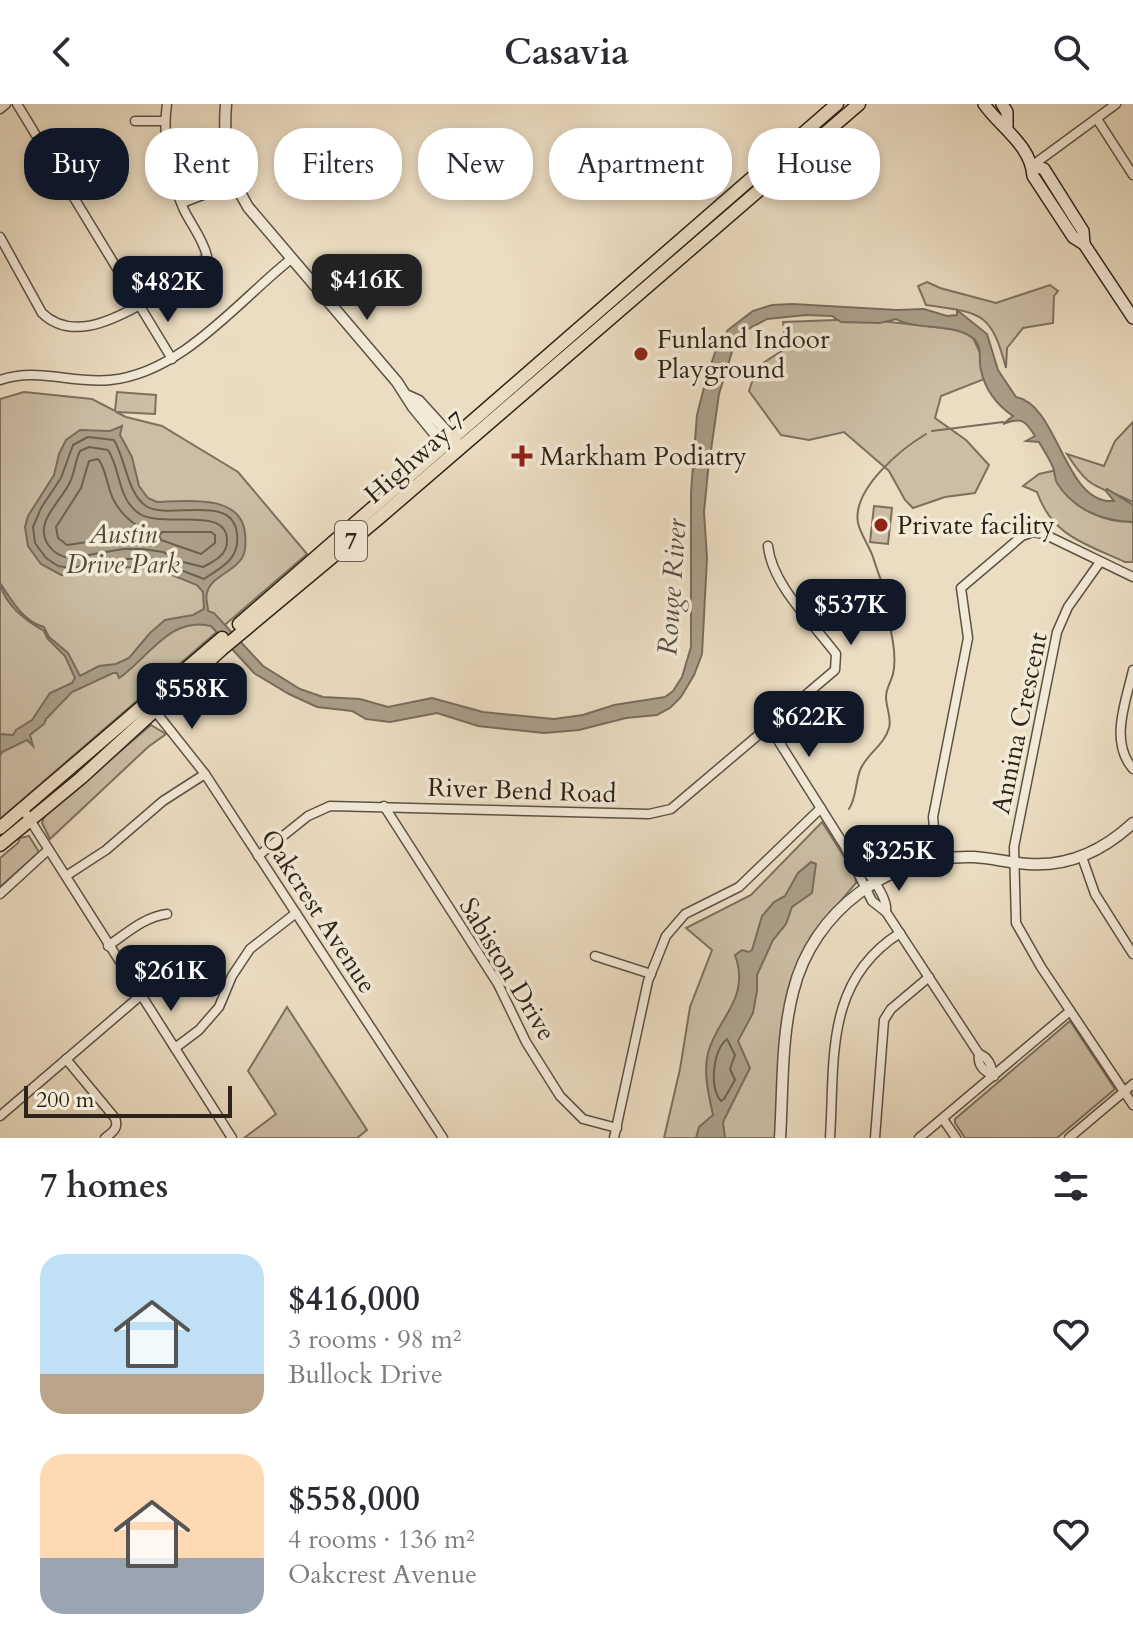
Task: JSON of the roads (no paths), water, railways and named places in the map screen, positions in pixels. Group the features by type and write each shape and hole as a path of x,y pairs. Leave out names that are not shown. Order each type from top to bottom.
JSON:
{"main road":[{"name":"Highway 7","path":"0,845 26,814 837,104"},
{"name":"Highway 7","path":"452,443 859,104"},
{"path":"984,104 996,121 1007,126 1033,165 1033,176 1073,237 1084,244 1133,318"},
{"path":"1002,104 1007,112 1007,126"},
{"name":"Highway 7","path":"0,828 81,778 155,711 219,646"}],"street":[{"path":"0,109 6,104"},
{"path":"17,104 172,359"},
{"path":"167,104 164,121 170,167 182,203 207,256 186,267"},
{"path":"224,128 226,104"},
{"path":"1033,165 1116,104"},
{"path":"1097,119 1133,175"},
{"path":"135,121 164,121"},
{"path":"182,203 190,200"},
{"path":"245,200 256,218 408,396 419,401 452,443"},
{"path":"0,237 42,313 50,320 79,327 96,326 138,306"},
{"path":"0,380 23,374 41,374 108,380 150,370 172,359 291,259"},
{"path":"937,859 933,817 968,638 961,588 1027,533 1044,534 1133,577"},
{"name":"River Bend Road","path":"258,856 317,810 330,806 660,813 680,803 829,675 838,662 836,654 772,569 768,546"},
{"name":"Annina Crescent","path":"1070,1011 1016,923 1014,847 1057,632 1068,607 1100,562"},
{"path":"1133,670 1120,732 1122,752 1133,769"},
{"name":"Oakcrest Avenue","path":"155,711 205,774 443,1138"},
{"path":"769,726 869,885 887,906 886,912 979,1054 985,1056 994,1076"},
{"path":"66,876 106,850 163,801 205,774"},
{"name":"Sabiston Drive","path":"384,806 498,984 526,1042 560,1096 583,1119 616,1133"},
{"path":"616,1133 651,974 662,945 676,922 694,908 739,887 821,808"},
{"path":"26,814 232,1138"},
{"path":"780,1138 788,1017 795,984 807,955 842,907 869,885 907,867 937,859 979,857 1047,864 1082,857 1105,845 1133,823"},
{"path":"0,894 48,850"},
{"path":"1082,857 1097,899 1133,954"},
{"path":"175,1048 199,1030 219,1007 236,969 250,949 296,913"},
{"path":"108,946 153,916 167,914"},
{"path":"830,1138 837,1026 844,998 861,967 875,951 900,933"},
{"path":"595,956 651,974"},
{"path":"875,1138 884,1020 891,1009 929,977"},
{"path":"0,1116 140,996"},
{"path":"919,1138 1070,1011 1133,1105"},
{"path":"66,1059 115,1118 117,1124 114,1131 105,1138"},
{"path":"1069,1138 1133,1084"},
{"path":"943,1119 956,1138"}],"water":[{"path":"772,305 924,309 947,316 957,315 957,310 987,334 998,370 1016,397 1031,404 1042,417 1084,488 1097,498 1114,501 1107,489 1133,505 1133,522 1100,517 1080,507 1057,483 1053,467 1039,442 1026,441 1035,436 1028,426 1022,421 1003,424 1013,416 989,390 981,370 979,347 967,334 896,319 880,323 841,322 832,316 806,315 767,319 746,330 735,342 719,394 704,512 707,558 702,654 681,697 670,708 657,715 626,718 579,730 544,733 478,726 437,713 390,722 366,719 352,711 317,707 289,694 254,673 211,626 197,624 162,639 119,678 117,673 113,673 72,692 30,735 33,746 27,740 2,752 0,756 0,734 13,735 32,720 50,693 72,683 75,678 65,656 47,638 44,631 11,605 0,583 24,615 44,627 49,637 68,653 80,676 99,666 116,664 129,658 165,620 193,615 204,609 203,592 197,585 157,569 126,567 61,575 41,564 28,546 25,527 28,516 54,475 66,440 80,430 110,431 122,426 120,435 132,457 139,486 148,498 157,502 210,502 234,512 242,521 245,550 238,563 209,587 206,597 208,611 214,613 263,666 300,689 323,697 360,699 388,707 432,698 483,712 554,719 665,697 682,677 691,647 691,492 697,415 707,376 716,350 728,330 753,311"},
{"path":"811,862 816,864 812,893 792,907 786,924 773,940 757,975 753,1013 738,1041 750,1068 723,1122 725,1138 696,1138 699,1127 713,1115 707,1084 708,1053 736,996 739,970 735,955 742,950 752,950 762,916 774,902 785,896 798,873"}],"waterway":[{"path":"932,431 1003,422"},
{"path":"849,809 861,768 889,728 886,694 894,660 888,619 897,607 885,590 861,532 858,510 880,471 926,434"}],"place":[{"name":"Funland Indoor Playground","path":"641,354"},
{"name":"Markham Podiatry","path":"522,456"},
{"name":"Private facility","path":"881,525"}],"park label":[{"name":"Austin Drive Park","path":"123,549"}],"water label":[{"name":"Rouge River","path":"671,587"}]}
